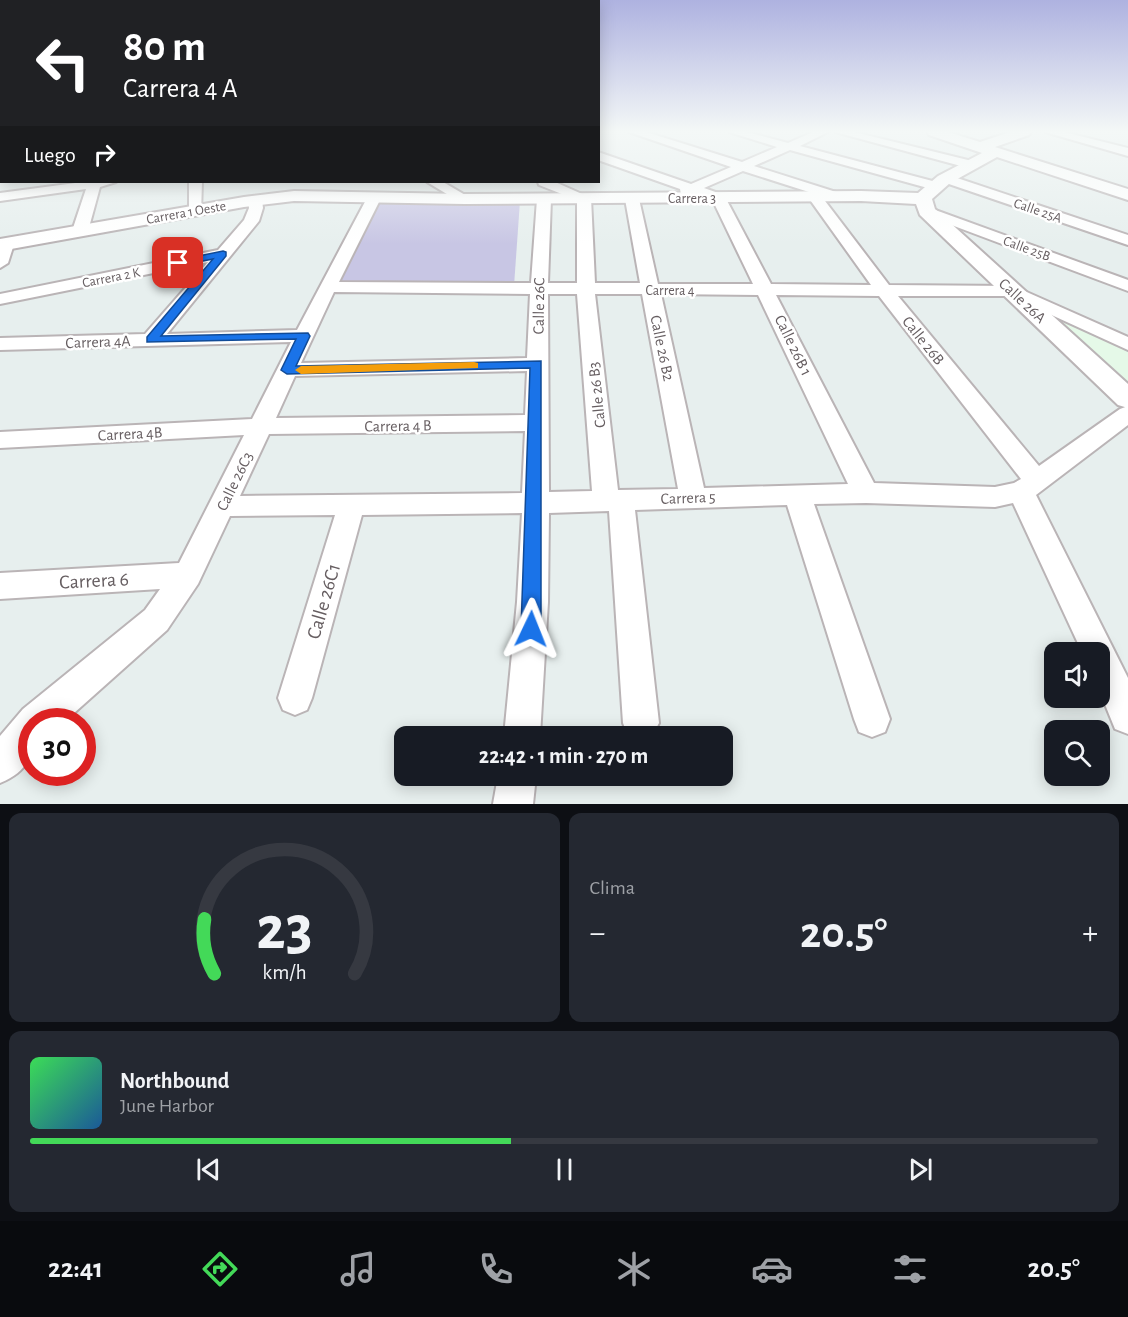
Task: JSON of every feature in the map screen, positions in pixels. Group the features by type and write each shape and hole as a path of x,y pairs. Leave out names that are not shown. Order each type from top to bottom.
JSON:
{"street":[{"path":"636,170 719,198"},
{"path":"669,198 736,170"},
{"path":"749,170 825,197"},
{"name":"Calle 25A","path":"857,170 933,194 1128,240"},
{"path":"933,194 966,170"},
{"path":"1050,170 1128,195"},
{"path":"0,196 94,183 80,231"},
{"path":"195,183 196,210"},
{"path":"436,183 465,199"},
{"name":"Carrera 3","path":"374,198 465,199 544,190 584,198 632,199 933,194"},
{"name":"Calle 26C","path":"523,726 529,671 536,503 537,290 544,190"},
{"name":"Calle 25B","path":"933,194 1128,286"},
{"name":"Calle 26A","path":"933,194 1013,291 1128,399"},
{"name":"Carrera 1 Oeste","path":"3,245 255,200 294,196 374,198"},
{"name":"Calle 26B","path":"825,197 884,290 1029,486 1094,642"},
{"name":"Calle 26C3","path":"52,708 156,620 188,575 327,287 374,198"},
{"path":"584,198 586,290"},
{"name":"Calle 26B 1","path":"719,198 767,290 866,493"},
{"name":"Calle 26 B2","path":"632,199 693,497"},
{"path":"152,340 251,221 255,200"},
{"path":"0,263 3,245"},
{"name":"Carrera 2 K","path":"0,299 223,254"},
{"name":"Carrera 4","path":"327,287 1013,291"},
{"name":"Calle 26 B3","path":"586,290 641,723"},
{"path":"1013,291 1128,344"},
{"name":"Carrera 4A","path":"0,344 304,336"},
{"path":"287,370 537,364"},
{"name":"Carrera 5","path":"222,506 536,503 866,493 965,498 995,497 1029,486 1128,414"},
{"name":"Carrera 4 B","path":"260,426 536,423"},
{"name":"Carrera 4B","path":"0,440 260,426"},
{"path":"797,495 872,719"},
{"name":"Calle 26C1","path":"295,698 352,504"},
{"name":"Carrera 6","path":"0,586 188,575"},
{"name":"Calle 26B","path":"1110,678 1128,716"},
{"path":"0,764 18,743"},
{"path":"513,804 516,786"}],"shaded area":[{"path":"520,201 514,286 334,283 379,202"},
{"path":"1055,318 1128,352 1128,384"}],"slow traffic":[{"path":"301,370 474,365"}],"route":[{"path":"178,263 223,254 152,340 304,336 287,370 537,364 536,503 531,629"}]}
